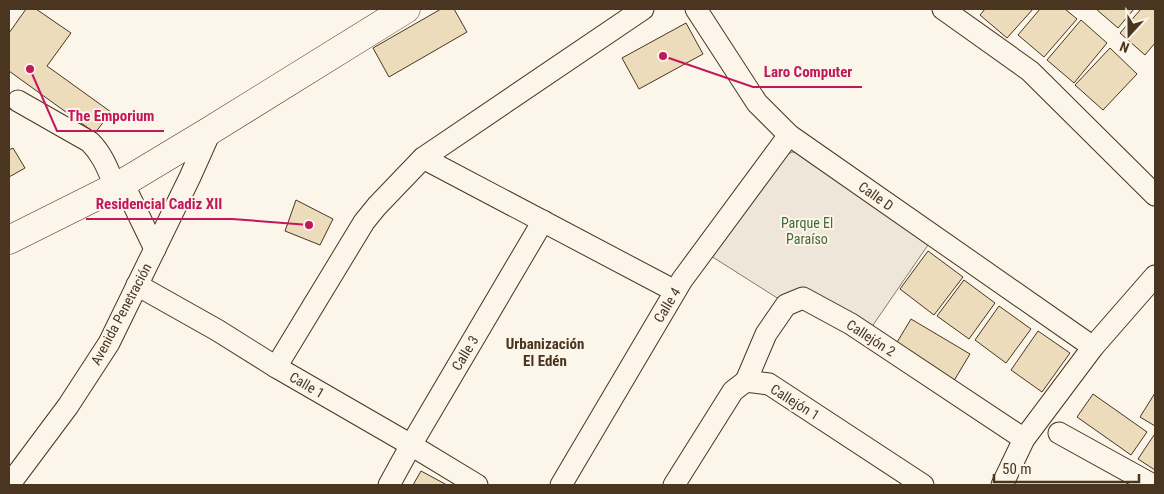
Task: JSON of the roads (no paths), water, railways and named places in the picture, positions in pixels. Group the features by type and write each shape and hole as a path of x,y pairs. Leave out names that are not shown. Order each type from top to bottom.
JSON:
{"main road":[{"path":"9,240 119,184 211,130 406,9"}],"street":[{"path":"276,367 364,222 376,206 423,158 643,9"},
{"name":"Calle D","path":"696,9 757,103 789,135 1093,347"},
{"path":"943,9 1030,71 1155,196"},
{"path":"18,101 90,142 99,151 155,249"},
{"name":"Avenida Penetración","path":"11,480 68,406 104,350 155,249 211,130"},
{"name":"Calle 4","path":"561,485 675,291 789,135"},
{"path":"423,158 675,291"},
{"name":"Calle 3","path":"389,485 543,221"},
{"path":"1002,485 1024,439 1093,347 1155,276"},
{"name":"Calle 1","path":"137,286 217,330 276,367 477,485"},
{"name":"Callejón 2","path":"746,380 766,334 786,305 803,298 852,324 1024,439"},
{"path":"674,485 733,391 746,380"},
{"name":"Callejón 1","path":"746,380 769,384 923,485"},
{"path":"1059,433 1153,485"}],"place":[{"name":"Laro Computer","path":"663,56"},
{"name":"The Emporium","path":"30,69"},
{"name":"Residencial Cadiz XII","path":"309,225"}],"district":[{"name":"Urbanización El Edén","path":"545,352"}],"park label":[{"name":"Parque El Paraíso","path":"807,232"}]}
